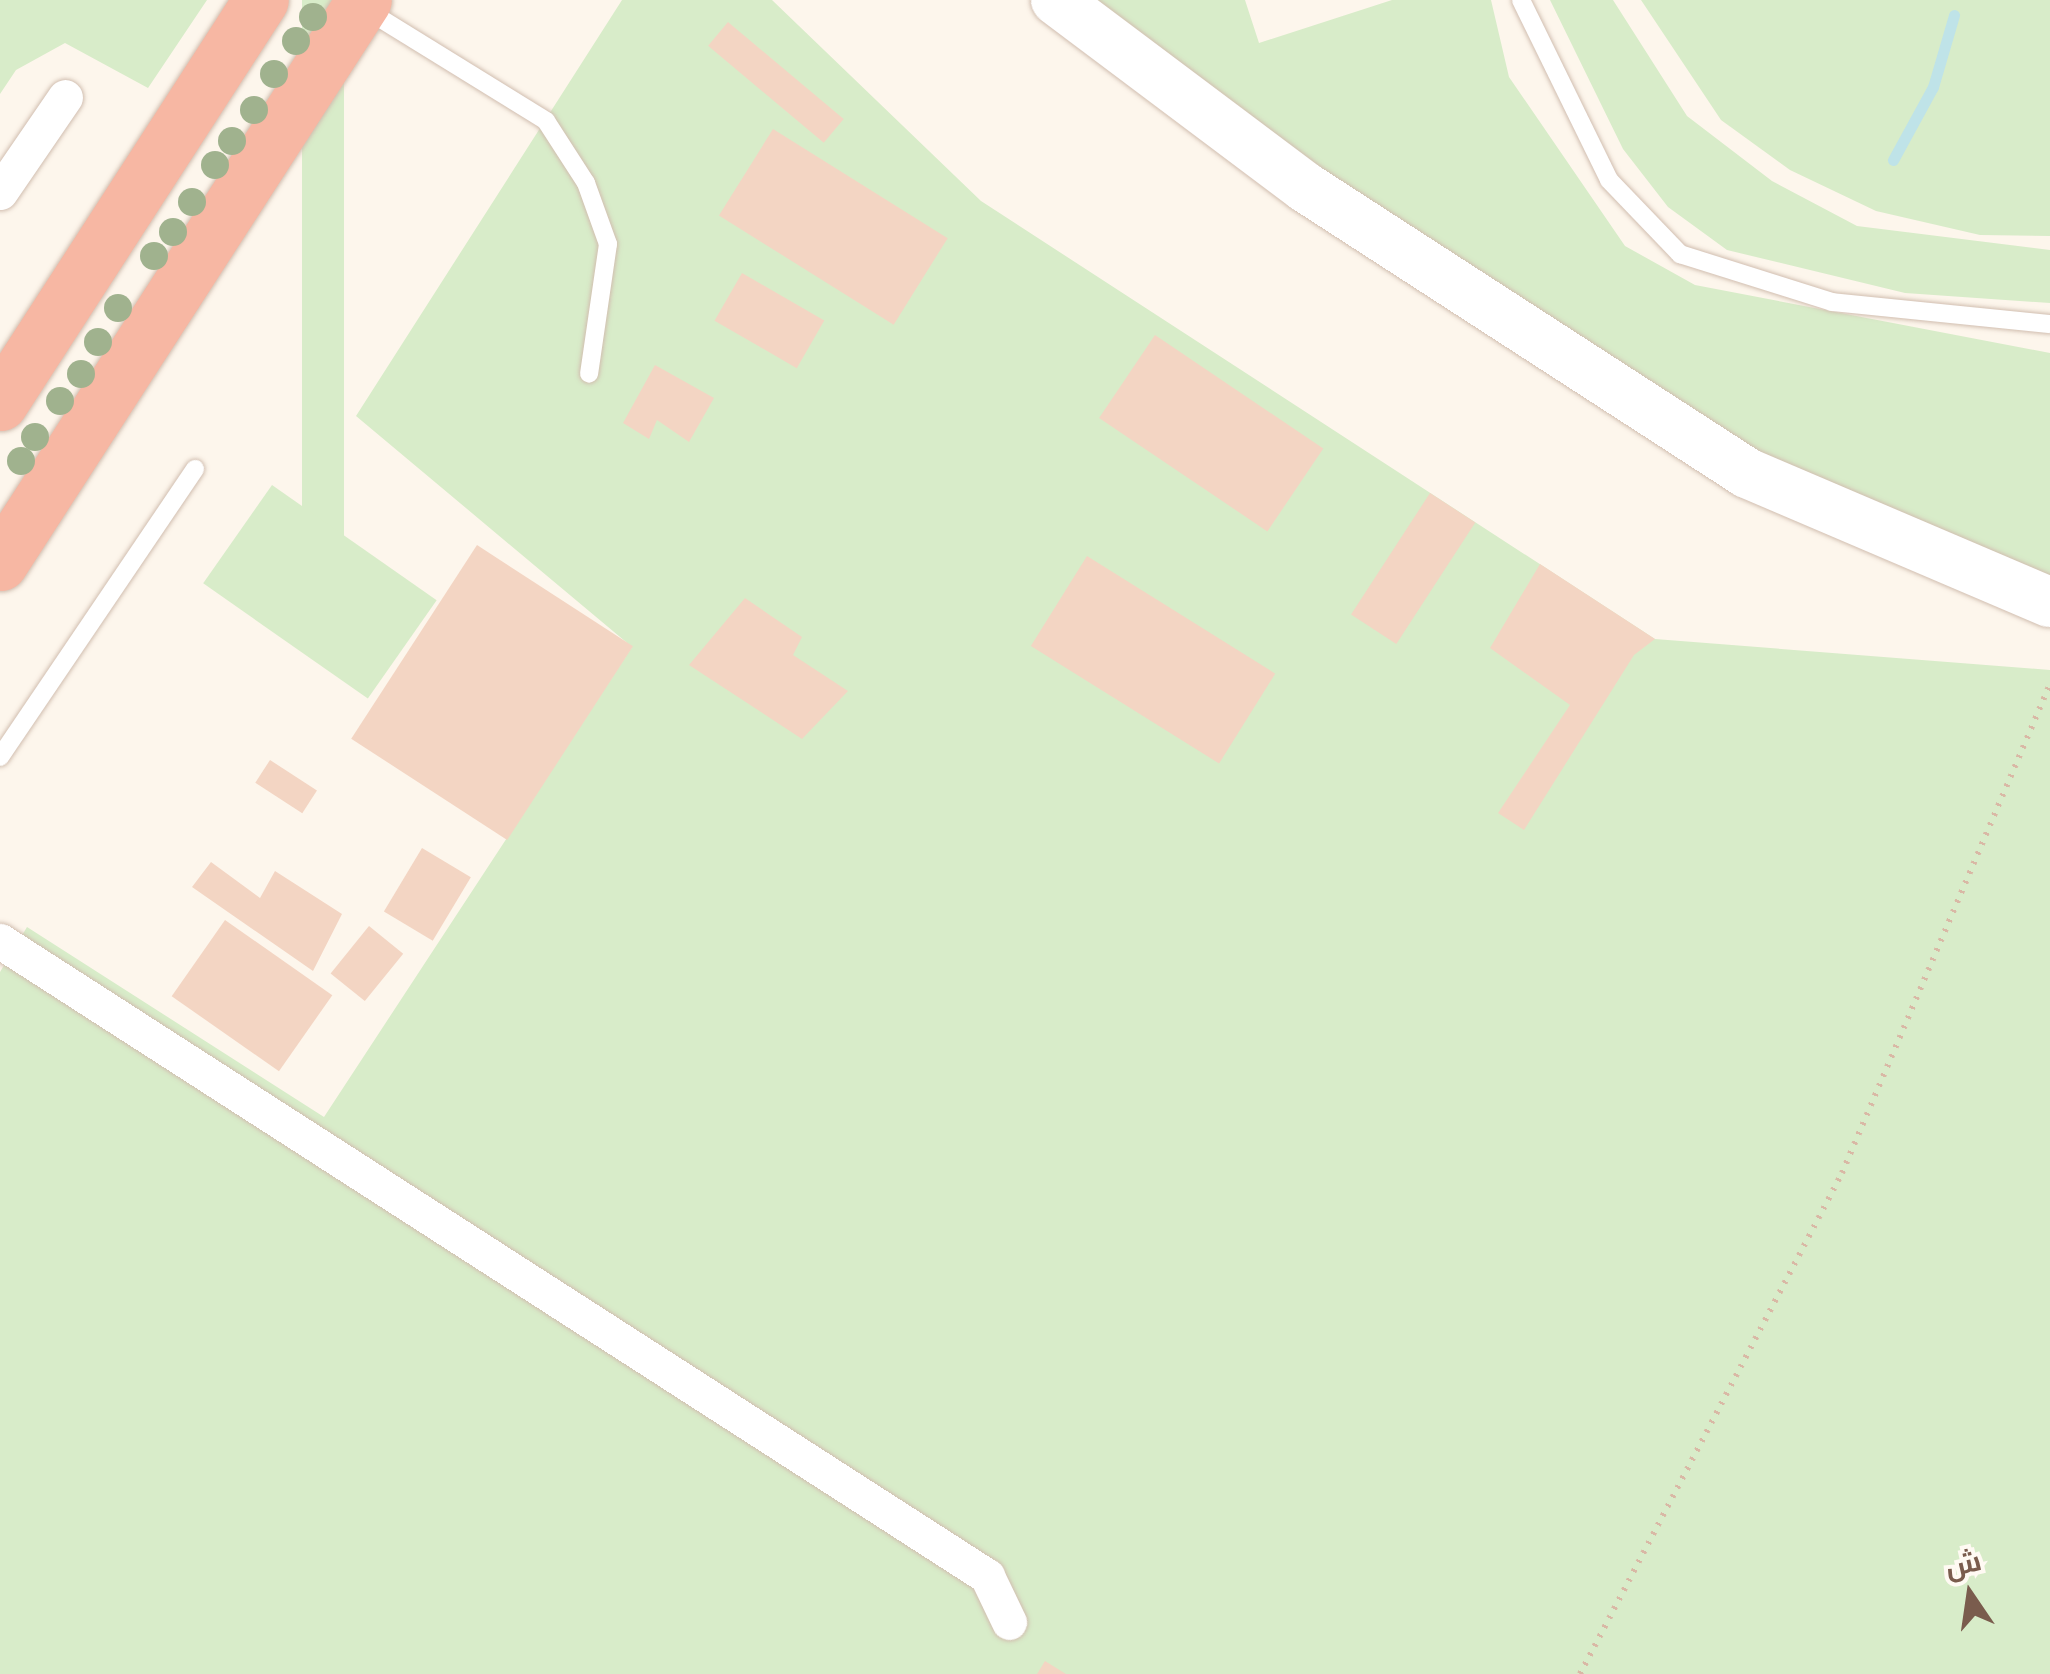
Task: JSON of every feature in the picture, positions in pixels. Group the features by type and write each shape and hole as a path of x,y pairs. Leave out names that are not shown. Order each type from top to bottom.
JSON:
{"highway":[{"path":"0,404 261,0"},
{"path":"0,563 362,3"}],"street":[{"path":"1056,0 1305,187 1747,473 2050,602"},
{"path":"0,192 65,97"},
{"path":"0,942 987,1576 1010,1622"}],"lane":[{"path":"1521,0 1609,180 1680,254 1832,302 2050,324"},
{"path":"362,3 546,120 586,183 608,244 589,374"},
{"path":"0,756 194,469"}],"path":[{"path":"1580,1674 1842,1173 2050,684"}],"green space":[{"path":"0,0 207,0 148,88 65,43 16,70 0,94"},
{"path":"302,0 344,0 344,553 302,553"},
{"path":"622,0 772,0 981,201 1655,639 2050,670 2050,1674 0,1674 0,972 27,927 324,1117 632,647 356,416"},
{"path":"1071,0 1245,0 1259,43 1392,0 1491,0 1509,77 1625,246 1695,285 2050,353 2050,580 1564,366"},
{"path":"1550,0 1613,0 1687,116 1772,181 1857,226 2050,250 2050,303 1905,293 1727,250 1668,207 1623,149"},
{"path":"1641,0 2050,0 2050,236 1980,235 1876,211 1790,170 1721,120"},
{"path":"272,485 437,600 368,699 203,583"}],"building":[{"path":"728,22 844,119 824,143 708,46"},
{"path":"773,129 948,238 894,325 719,216"},
{"path":"742,273 824,320 797,368 714,321"},
{"path":"1155,335 1323,449 1267,531 1099,418"},
{"path":"655,365 714,398 689,442 657,420 649,439 623,423"},
{"path":"1430,493 1475,522 1396,644 1351,615"},
{"path":"477,545 633,646 507,840 351,739"},
{"path":"1087,556 1275,674 1219,764 1031,646"},
{"path":"1540,564 1655,639 1634,655 1524,830 1498,813 1570,705 1490,648"},
{"path":"745,598 802,637 793,655 848,691 802,739 689,665"},
{"path":"270,760 317,790 302,813 255,783"},
{"path":"422,848 471,877 433,941 384,911"},
{"path":"211,862 260,898 275,871 342,914 313,971 192,887"},
{"path":"225,920 332,995 279,1071 172,996"},
{"path":"369,926 403,954 365,1001 331,973"},
{"path":"1045,1661 1066,1674 1037,1674"}],"waterway":[{"path":"1893,160 1933,87 1954,15"}]}
